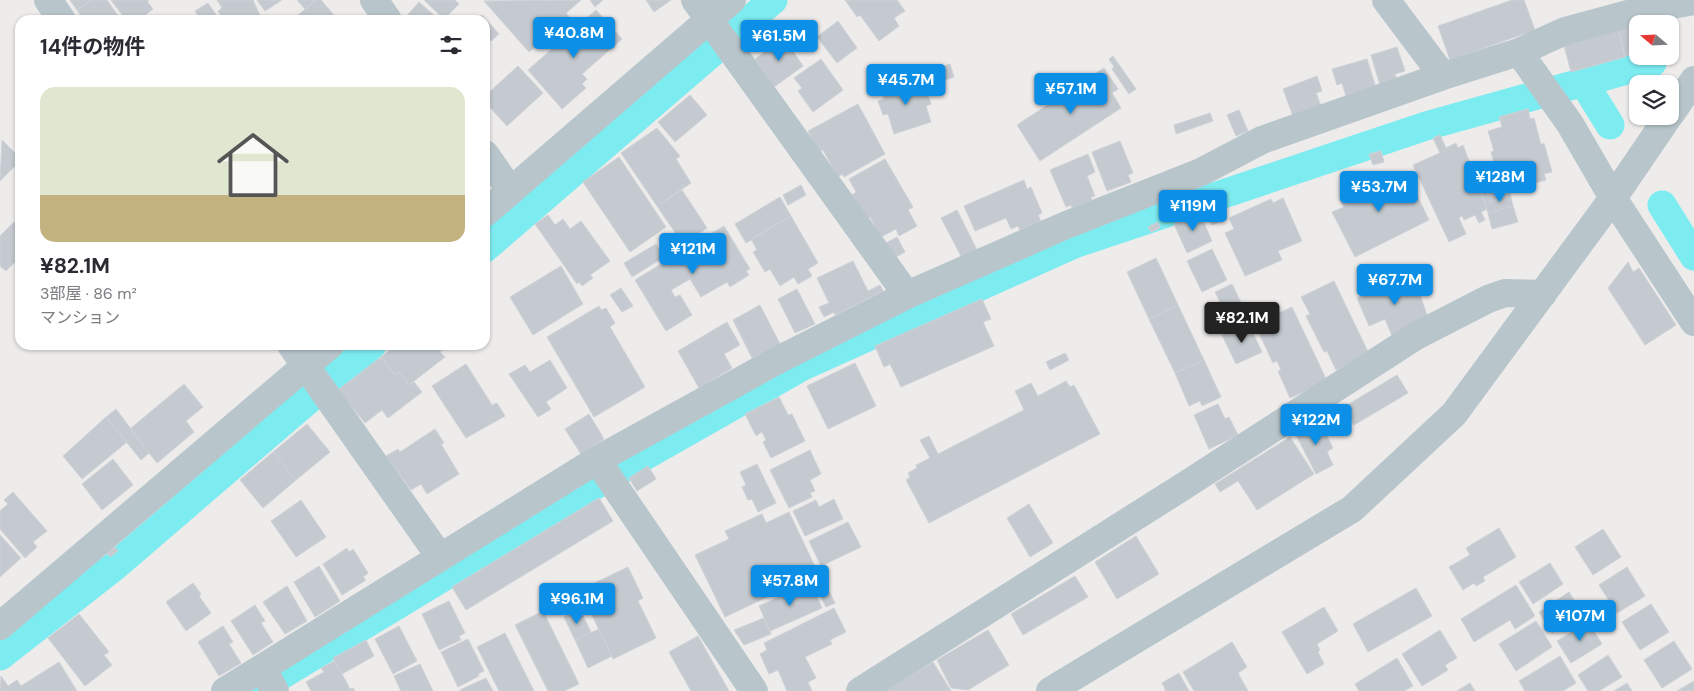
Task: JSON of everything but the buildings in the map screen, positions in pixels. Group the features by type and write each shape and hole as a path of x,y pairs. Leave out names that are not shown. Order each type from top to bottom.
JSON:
{"street":[{"path":"48,0 58,15"},
{"path":"374,0 384,15"},
{"path":"490,209 707,17 732,0"},
{"path":"1386,0 1443,76"},
{"path":"225,691 268,678 440,557 605,471 776,361 907,295 1064,226 1201,172 1262,140 1443,76 1520,52 1566,31 1639,11 1694,1"},
{"path":"707,17 907,295"},
{"path":"1520,52 1570,124 1613,198 1694,322"},
{"path":"1679,102 1694,80"},
{"path":"1050,691 1352,509 1454,414 1613,198 1664,125"},
{"path":"490,161 511,191"},
{"path":"860,691 1187,484 1416,336 1488,299 1506,292 1543,294"},
{"path":"0,626 303,362 322,350"},
{"path":"303,362 440,557"},
{"path":"605,471 754,691"}],"waterway":[{"path":"490,244 773,0"},
{"path":"255,691 620,470 803,366 1074,244 1426,126 1645,65"},
{"path":"1584,83 1610,125"},
{"path":"1662,205 1694,256"},
{"path":"0,656 115,566 366,350"}]}
